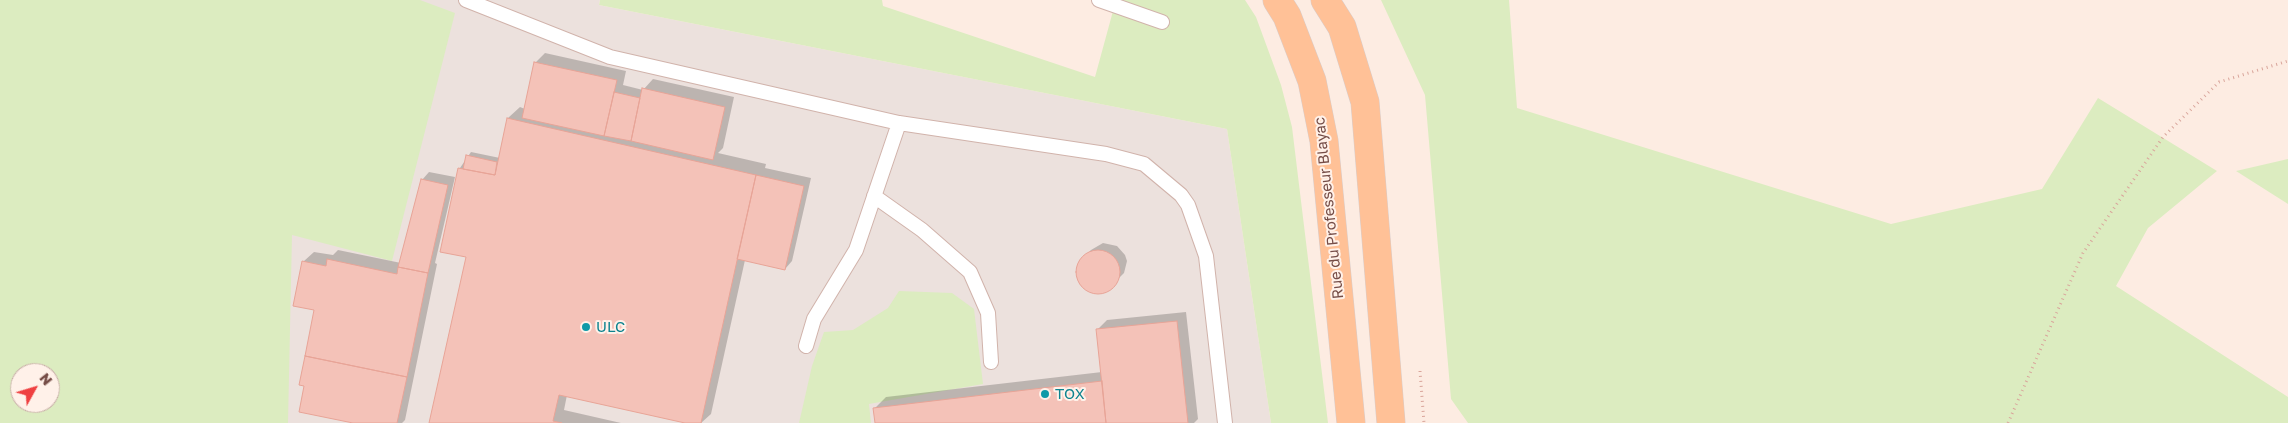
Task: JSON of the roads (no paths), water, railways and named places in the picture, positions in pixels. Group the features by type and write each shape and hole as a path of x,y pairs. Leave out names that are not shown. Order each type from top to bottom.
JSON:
{"main road":[{"name":"Rue du Professeur Blayac","path":"1277,0 1287,16 1312,81 1324,141 1351,423"},
{"path":"1326,0 1342,26 1365,102 1391,423"}],"lane":[{"path":"466,0 610,57 899,123 1106,154 1144,164 1181,195 1188,205 1206,256 1225,423"},
{"path":"1098,0 1162,22"},
{"path":"806,346 814,319 856,250 899,123"},
{"path":"874,196 922,230 970,272 988,313 991,362"}],"place":[{"name":"ULC","path":"586,327"},
{"name":"TOX","path":"1045,394"}]}
